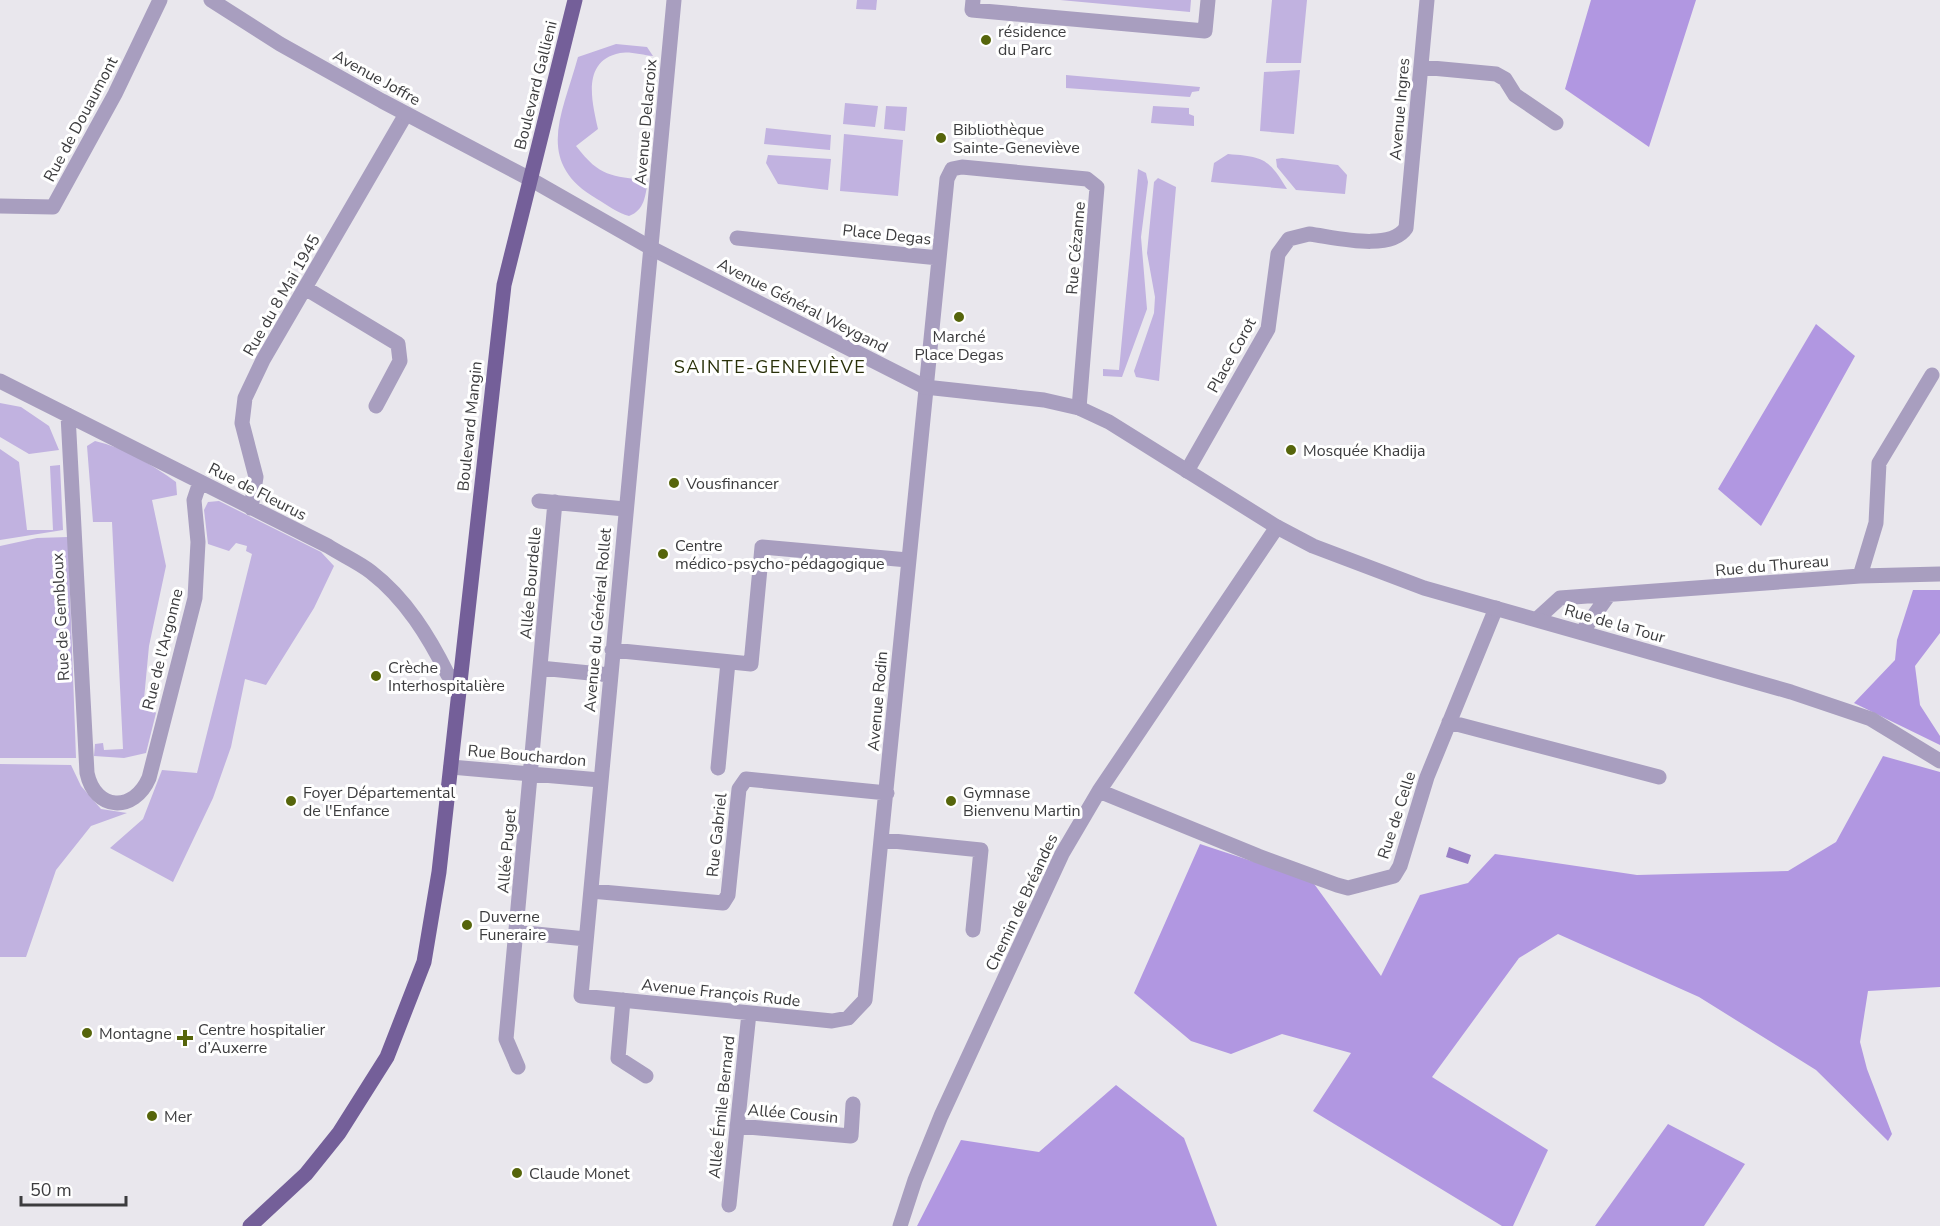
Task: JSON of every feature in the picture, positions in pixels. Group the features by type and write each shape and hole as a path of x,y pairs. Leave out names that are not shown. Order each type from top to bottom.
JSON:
{"main road":[{"name":"Boulevard Gallieni","path":"530,179 575,0"},
{"name":"Boulevard Mangin","path":"250,1226 306,1174 333,1142 387,1057 421,972 435,904 504,285 530,179"}],"street":[{"name":"Rue de Douaumont","path":"0,206 53,207 115,94 160,0"},
{"name":"Avenue Joffre","path":"211,0 280,44 530,179"},
{"name":"Avenue Delacroix","path":"651,248 674,0"},
{"path":"973,0 972,10 1205,31 1208,0"},
{"name":"Avenue Ingres","path":"1407,220 1427,0"},
{"path":"1421,67 1496,74 1505,79 1515,95 1556,123"},
{"name":"Rue du 8 Mai 1945","path":"251,508 256,477 242,423 245,398 263,360 406,114"},
{"name":"Rue Cézanne","path":"939,258 947,179 952,169 963,167 1087,179 1095,183 1098,192 1079,408"},
{"name":"Avenue Général Weygand","path":"530,179 651,248 925,387 1044,400 1079,408 1109,422 1187,471"},
{"name":"Place Corot","path":"1187,471 1268,329 1276,264 1282,246 1298,235 1308,234 1389,241 1401,235 1407,220"},
{"name":"Place Degas","path":"737,238 939,258 925,387"},
{"name":"Avenue du Général Rollet","path":"581,996 609,675 651,248"},
{"path":"306,288 398,344 400,361 376,406"},
{"path":"1860,576 1876,523 1880,463 1932,375"},
{"name":"Rue de Fleurus","path":"4,384 328,546 371,572 406,604 435,648 448,675 460,679"},
{"name":"Avenue Rodin","path":"855,1014 861,1007 867,991 925,387"},
{"name":"Rue de Gembloux","path":"68,415 87,773 94,793 103,800 115,803"},
{"name":"Rue de la Tour","path":"1187,471 1277,527 1313,546 1404,581 1770,685 1871,719 1940,761"},
{"name":"Rue de l'Argonne","path":"115,803 136,798 143,791 149,778 195,598 198,542 194,500 200,482"},
{"path":"539,501 625,509"},
{"name":"Allée Bourdelle","path":"531,773 555,502"},
{"name":"Chemin de Bréandes","path":"900,1226 915,1180 941,1116 1062,854 1099,791 1277,527"},
{"path":"612,650 751,664 762,547 908,560"},
{"name":"Rue du Thureau","path":"1537,619 1560,598 1860,576 1940,573"},
{"path":"1582,632 1608,596"},
{"name":"Rue de Celle","path":"1099,791 1258,856 1348,888 1394,876 1400,866 1426,777 1496,608"},
{"path":"718,768 728,662"},
{"path":"540,668 609,675"},
{"path":"1449,722 1659,777"},
{"name":"Rue Bouchardon","path":"451,766 600,780"},
{"name":"Allée Puget","path":"518,1067 506,1039 531,773"},
{"name":"Rue Gabriel","path":"591,891 723,903 728,895 739,789 746,779 887,793"},
{"path":"883,840 981,850 973,930"},
{"path":"516,932 586,939"},
{"name":"Avenue François Rude","path":"581,996 832,1021 840,1021 855,1014"},
{"path":"623,1000 618,1058 646,1076"},
{"name":"Allée Émile Bernard","path":"729,1205 749,1013"},
{"name":"Allée Cousin","path":"737,1126 850,1136 853,1104"}],"shaded area":[{"path":"857,0 877,0 876,10 856,9"},
{"path":"1060,0 1191,0 1190,12"},
{"path":"1272,0 1307,0 1301,63 1266,63"},
{"path":"1591,0 1696,0 1649,147 1565,89"},
{"path":"616,44 647,47 653,56 620,53 608,57 599,64 592,84 593,107 598,129 576,146 600,170 615,176 648,181 641,206 629,216 577,185 565,169 559,153 558,135 561,117 578,57"},
{"path":"1300,70 1294,134 1260,131 1264,72"},
{"path":"1066,75 1200,87 1199,91 1192,92 1190,97 1066,88"},
{"path":"845,103 878,106 875,127 843,124"},
{"path":"886,106 907,107 905,131 884,129"},
{"path":"1153,106 1189,108 1189,114 1194,116 1194,126 1151,123"},
{"path":"766,128 831,135 830,150 764,144"},
{"path":"844,134 903,140 898,196 840,191"},
{"path":"1228,154 1250,156 1264,161 1275,171 1287,189 1211,182 1214,163"},
{"path":"768,155 831,159 828,190 778,184 766,163"},
{"path":"1276,159 1338,165 1347,175 1345,194 1296,190 1277,167"},
{"path":"1138,169 1146,173 1148,182 1141,237 1147,309 1122,377 1103,376 1103,369 1119,370"},
{"path":"1158,178 1176,187 1159,381 1136,377 1134,371 1154,313 1155,297 1147,253 1154,182"},
{"path":"1816,324 1855,356 1761,526 1718,489"},
{"path":"0,403 21,407 49,426 59,450 29,454 0,437"},
{"path":"95,441 137,457 176,482 177,495 152,500 166,566 149,646 144,699 156,713 146,753 124,758 94,756 95,744 103,743 104,750 123,749 112,522 93,522 87,446"},
{"path":"0,449 19,462 27,530 53,530 50,466 60,465 63,530 0,540"},
{"path":"219,501 321,552 334,566 314,608 266,685 245,679 231,747 213,798 173,882 110,848 143,819 162,770 197,773 252,554 246,551 247,546 236,543 229,551 208,544 204,510 208,502"},
{"path":"68,537 76,758 0,758 0,546 37,538"},
{"path":"1913,590 1940,590 1940,633 1915,666 1920,705 1940,736 1940,745 1854,703 1895,660 1897,640"},
{"path":"1883,756 1940,772 1940,987 1868,991 1860,1042 1867,1069 1892,1134 1888,1141 1816,1070 1699,997 1558,934 1519,958 1432,1077 1548,1150 1513,1226 1502,1226 1313,1111 1351,1053 1282,1034 1231,1054 1191,1041 1134,993 1200,844 1312,881 1381,976 1420,895 1468,883 1495,854 1637,875 1788,871 1836,842"},
{"path":"0,764 71,765 81,786 101,809 127,813 91,826 56,870 26,957 0,957"},
{"path":"1449,847 1471,855 1468,864 1446,857"},
{"path":"1116,1085 1184,1138 1217,1226 917,1226 961,1140 1039,1152"},
{"path":"1668,1124 1745,1164 1704,1226 1595,1226"}],"place":[{"name":"résidence du Parc","path":"986,40"},
{"name":"Bibliothèque Sainte-Geneviève","path":"941,138"},
{"name":"Marché Place Degas","path":"959,317"},
{"name":"Mosquée Khadija","path":"1291,450"},
{"name":"Vousfinancer","path":"674,483"},
{"name":"Centre médico-psycho-pédagogique","path":"663,554"},
{"name":"Crèche Interhospitalière","path":"376,676"},
{"name":"Foyer Départemental de l'Enfance","path":"291,801"},
{"name":"Gymnase Bienvenu Martin","path":"951,801"},
{"name":"Duverne Funeraire","path":"467,925"},
{"name":"Montagne","path":"87,1033"},
{"name":"Centre hospitalier d’Auxerre","path":"185,1038"},
{"name":"Mer","path":"152,1116"},
{"name":"Claude Monet","path":"517,1173"}],"district":[{"name":"SAINTE-GENEVIÈVE","path":"770,367"}]}
